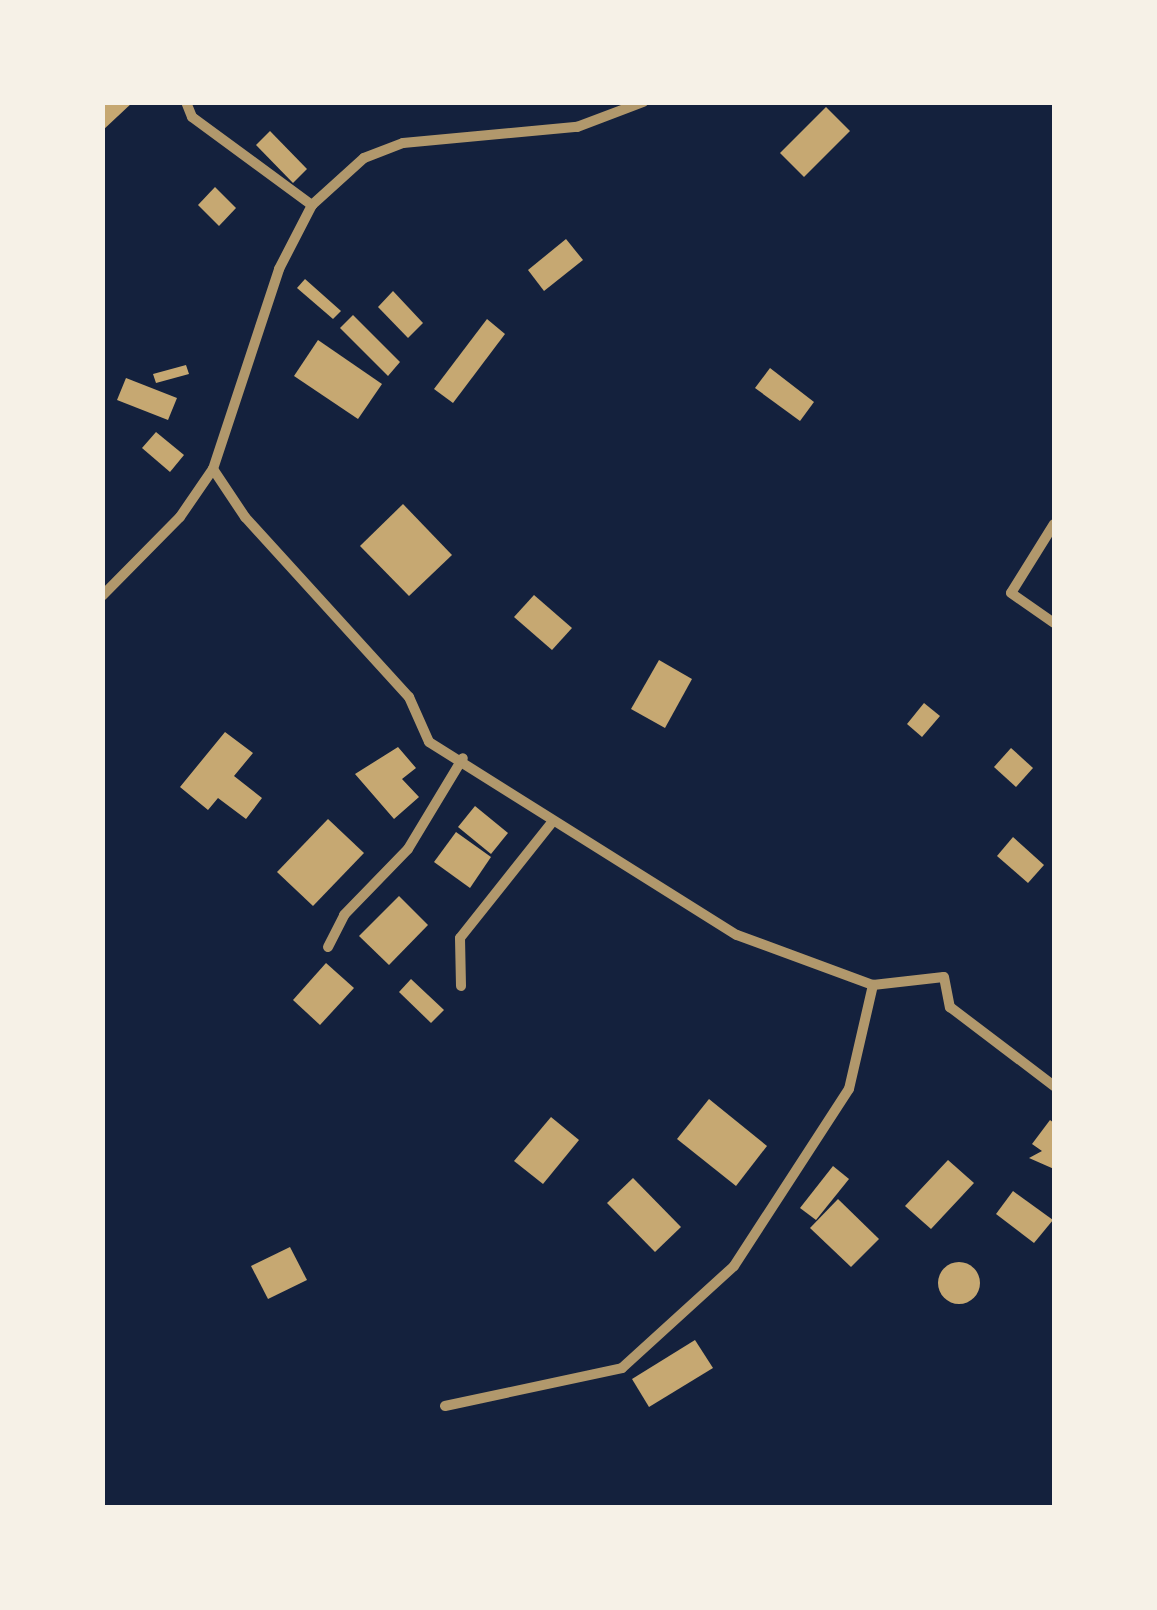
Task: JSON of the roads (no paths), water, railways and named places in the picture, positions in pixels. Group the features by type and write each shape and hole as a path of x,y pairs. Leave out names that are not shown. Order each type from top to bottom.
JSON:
{"street":[{"path":"186,102 192,118 312,205"},
{"path":"102,596 180,518 213,469 279,269 312,205 364,158 404,142 577,127 643,102"},
{"path":"213,469 244,517 409,696 429,742 463,758 553,821 737,935 873,984 944,977 950,1008 1054,1086"},
{"path":"1054,524 1010,593 1054,623"},
{"path":"328,947 344,916 408,849 463,758"},
{"path":"461,986 460,938 553,821"},
{"path":"445,1406 622,1368 734,1266 849,1089 873,984"}]}
